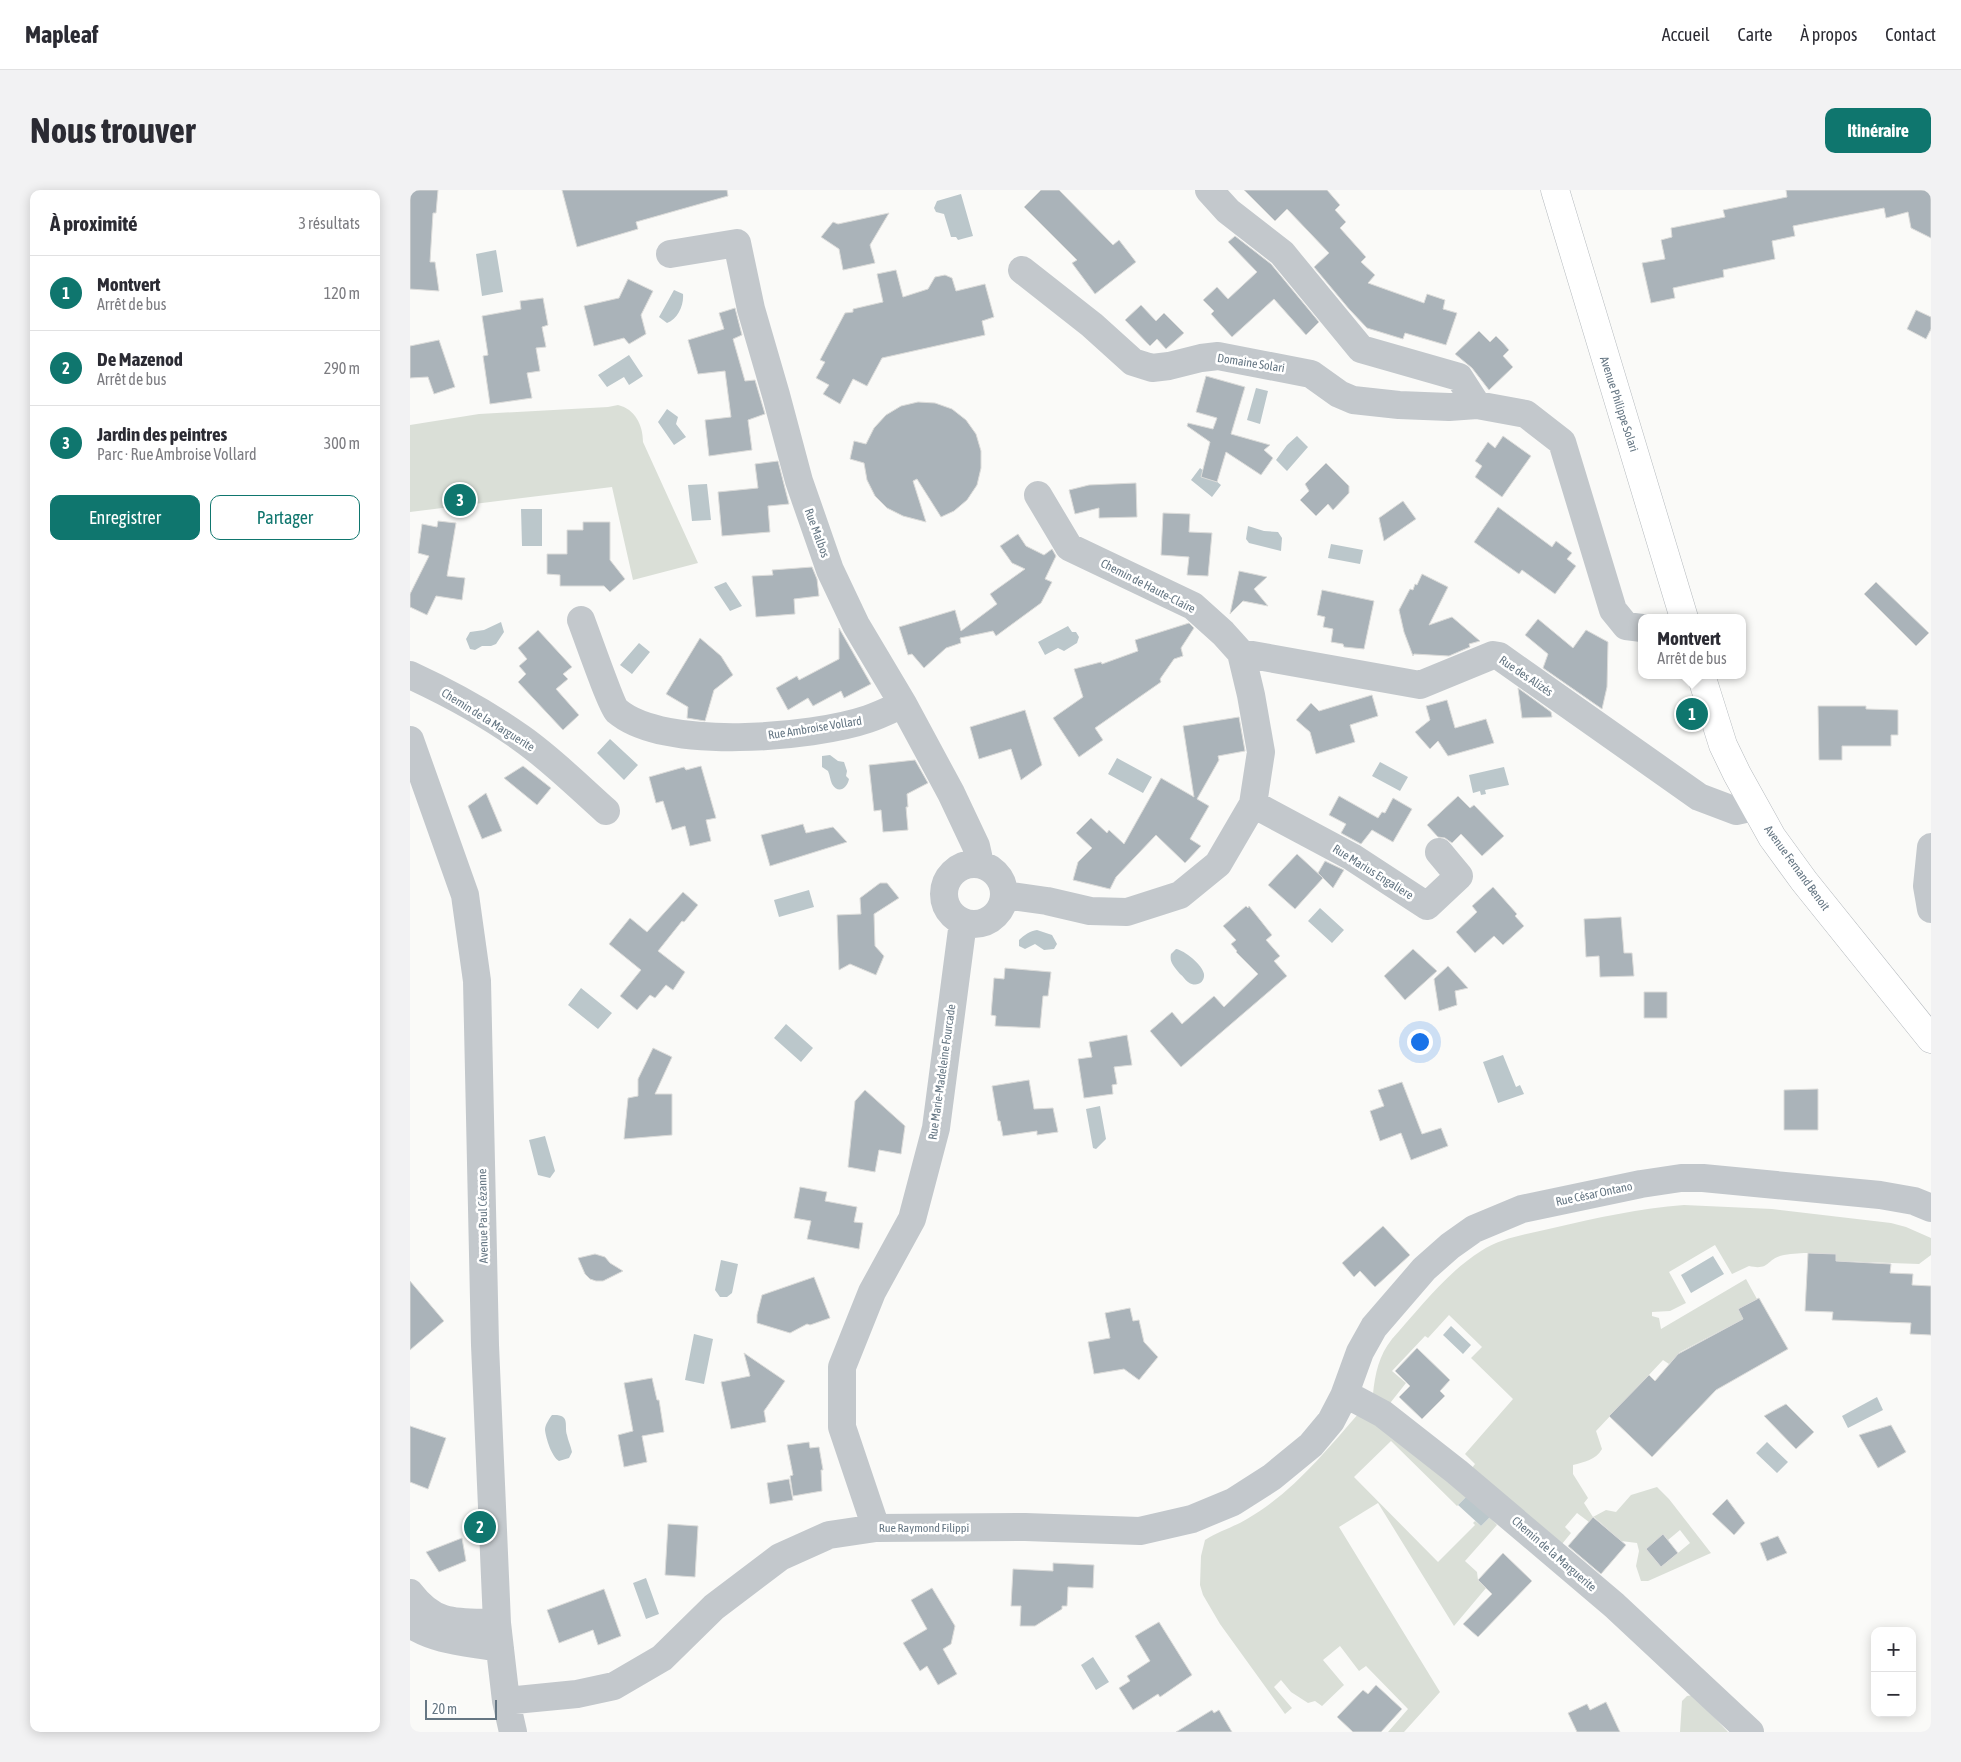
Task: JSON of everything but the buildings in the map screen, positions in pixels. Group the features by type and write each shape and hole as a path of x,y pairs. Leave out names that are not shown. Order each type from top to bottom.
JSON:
{"main road":[{"name":"Avenue Philippe Solari","path":"1555,190 1683,614"},
{"name":"Avenue Fernand Benoit","path":"1702,679 1723,745 1754,807 1772,837 1804,881 1931,1039"}],"street":[{"path":"1209,190 1228,211 1282,253 1361,349 1458,377 1477,405"},
{"name":"Rue Malbos","path":"670,254 736,243 751,309 798,481 827,561 856,625 903,704 951,792 976,846 980,864"},
{"name":"Domaine Solari","path":"1022,270 1092,325 1134,362 1152,368 1218,356 1311,374 1339,394 1353,400 1399,405 1449,407 1477,405 1526,414 1562,442 1613,610 1626,626 1638,628"},
{"name":"Chemin de Haute-Claire","path":"1004,895 1047,901 1090,911 1128,912 1180,895 1218,864 1253,804 1261,752 1252,695 1241,653 1223,633 1193,606 1069,547 1038,495"},
{"name":"Rue Ambroise Vollard","path":"581,620 616,710 639,724 677,733 740,738 777,736 824,729 868,719 903,704"},
{"name":"Rue des Alizés","path":"1241,653 1420,685 1493,655 1499,656 1699,797 1736,811 1754,807"},
{"name":"Chemin de la Marguerite","path":"410,675 454,696 521,738 558,767 606,811"},
{"name":"Avenue Paul Cézanne","path":"410,740 465,895 477,981 485,1345 498,1635 506,1702 513,1732"},
{"name":"Rue Marius Engaliere","path":"1253,804 1352,857 1427,906 1459,876 1439,852"},
{"path":"1931,847 1927,886 1931,909"},
{"path":"971,863 980,864 995,872 1000,878 1004,895 1002,904 991,919 982,923 972,924 955,918 948,911 944,903 943,894 948,876 954,870 971,863"},
{"name":"Rue Marie-Madeleine Fourcade","path":"876,1528 842,1427 842,1367 872,1292 912,1219 936,1128 963,922"},
{"name":"Rue César Ontano","path":"1344,1396 1360,1352 1374,1327 1424,1269 1450,1246 1474,1229 1522,1209 1641,1184 1681,1178 1703,1178 1880,1194 1914,1200 1931,1208"},
{"name":"Chemin de la Marguerite","path":"1344,1396 1355,1399 1383,1414 1464,1478 1614,1606 1750,1732"},
{"name":"Rue Raymond Filippi","path":"506,1702 578,1694 614,1686 662,1658 714,1607 780,1557 829,1535 876,1528 1025,1527 1140,1532 1192,1519 1233,1502 1272,1477 1311,1445 1331,1421 1344,1396"},
{"path":"410,1593 419,1605 418,1629 451,1622 498,1635"}],"shaded area":[{"path":"961,194 973,236 958,240 956,237 951,237 944,214 936,212 934,208 937,201"},
{"path":"496,250 503,292 482,296 476,254"},
{"path":"674,290 683,294 682,303 677,315 667,323 659,317"},
{"path":"629,355 643,376 629,385 624,377 607,387 598,375"},
{"path":"1256,388 1268,391 1260,424 1247,420"},
{"path":"618,405 629,410 640,424 643,442 698,563 633,580 612,487 410,512 410,425 479,414"},
{"path":"667,409 678,417 676,424 686,437 674,445 658,422"},
{"path":"1297,436 1308,447 1287,471 1276,460 1287,445"},
{"path":"1200,468 1221,485 1212,497 1191,480"},
{"path":"707,484 711,520 692,521 688,485"},
{"path":"521,509 542,509 542,546 522,546"},
{"path":"1248,526 1264,531 1278,532 1282,538 1281,551 1249,543 1246,539"},
{"path":"1331,544 1363,550 1360,564 1328,558"},
{"path":"726,582 742,606 730,611 714,587"},
{"path":"501,622 504,632 496,644 482,646 475,650 470,649 466,639 470,632 484,630"},
{"path":"1068,626 1079,637 1077,643 1064,651 1058,648 1045,655 1038,642"},
{"path":"639,643 650,652 632,674 620,665"},
{"path":"610,739 638,765 624,780 597,753"},
{"path":"830,755 838,761 844,762 847,771 846,776 849,779 842,789 834,787 828,771 822,767 822,756"},
{"path":"1117,758 1152,777 1143,793 1108,774"},
{"path":"1380,762 1408,777 1400,791 1372,776"},
{"path":"1504,767 1509,785 1485,790 1486,794 1481,795 1480,791 1473,793 1469,775"},
{"path":"809,890 814,907 779,917 774,900"},
{"path":"1320,908 1344,930 1332,943 1308,921"},
{"path":"1037,930 1052,935 1057,944 1054,949 1044,950 1035,944 1025,949 1019,946 1021,938"},
{"path":"1176,949 1197,962 1203,970 1204,977 1199,984 1194,985 1188,982 1173,965 1171,954"},
{"path":"581,988 612,1013 598,1029 568,1005"},
{"path":"786,1024 813,1048 801,1062 774,1038"},
{"path":"1503,1055 1516,1087 1520,1085 1524,1094 1498,1103 1483,1062"},
{"path":"1100,1106 1106,1139 1096,1149 1093,1148 1086,1109"},
{"path":"545,1136 555,1171 550,1178 538,1175 529,1140"},
{"path":"1684,1205 1772,1209 1891,1223 1906,1227 1931,1238 1931,1255 1919,1264 1836,1261 1836,1254 1791,1254 1778,1257 1765,1266 1749,1266 1732,1274 1715,1245 1669,1272 1686,1303 1670,1311 1652,1312 1652,1316 1659,1318 1661,1329 1746,1279 1757,1299 1738,1309 1743,1319 1680,1352 1669,1364 1663,1360 1596,1431 1602,1449 1599,1453 1589,1460 1573,1465 1573,1474 1588,1498 1584,1503 1593,1517 1606,1510 1616,1512 1631,1495 1657,1487 1669,1499 1711,1553 1648,1581 1641,1581 1636,1566 1639,1551 1637,1543 1621,1541 1594,1517 1589,1522 1577,1513 1565,1527 1571,1533 1562,1544 1469,1472 1475,1464 1465,1454 1513,1399 1471,1358 1482,1347 1449,1315 1428,1338 1425,1336 1392,1371 1406,1383 1387,1407 1373,1394 1378,1365 1392,1339 1445,1280 1468,1260 1489,1246 1525,1234 1618,1214","holes":["1680,1530 1690,1543 1661,1567 1646,1549 1664,1535 1668,1540"]},
{"path":"1713,1256 1724,1274 1691,1293 1681,1275"},
{"path":"721,1260 738,1264 732,1293 727,1297 720,1297 715,1290"},
{"path":"1451,1326 1471,1345 1463,1354 1443,1335"},
{"path":"694,1334 713,1339 704,1384 685,1380"},
{"path":"1877,1397 1883,1410 1848,1428 1842,1416"},
{"path":"1359,1413 1470,1493 1457,1506 1391,1441 1354,1477 1438,1562 1475,1525 1473,1523 1475,1521 1481,1526 1490,1517 1497,1525 1465,1561 1477,1572 1478,1580 1486,1588 1454,1626 1378,1503 1339,1527 1440,1692 1404,1732 1388,1732 1408,1709 1366,1666 1359,1671 1340,1646 1323,1660 1344,1685 1322,1706 1315,1701 1308,1703 1291,1692 1281,1680 1274,1687 1292,1708 1285,1714 1220,1624 1203,1595 1200,1585 1201,1556 1205,1540 1247,1519 1279,1497 1307,1471"},
{"path":"552,1415 562,1416 566,1421 567,1437 572,1452 569,1458 559,1461 554,1456 545,1430 546,1424"},
{"path":"1767,1442 1788,1462 1777,1473 1756,1453"},
{"path":"1467,1496 1490,1517 1481,1526 1458,1505"},
{"path":"646,1578 659,1614 646,1619 633,1583"},
{"path":"1093,1657 1109,1682 1096,1690 1081,1665"},
{"path":"1693,1695 1728,1732 1680,1732 1682,1701 1687,1696"}],"place":[{"name":"Jardin des peintres","path":"460,500"},
{"name":"Montvert","path":"1692,714"},
{"name":"De Mazenod","path":"480,1527"}]}
